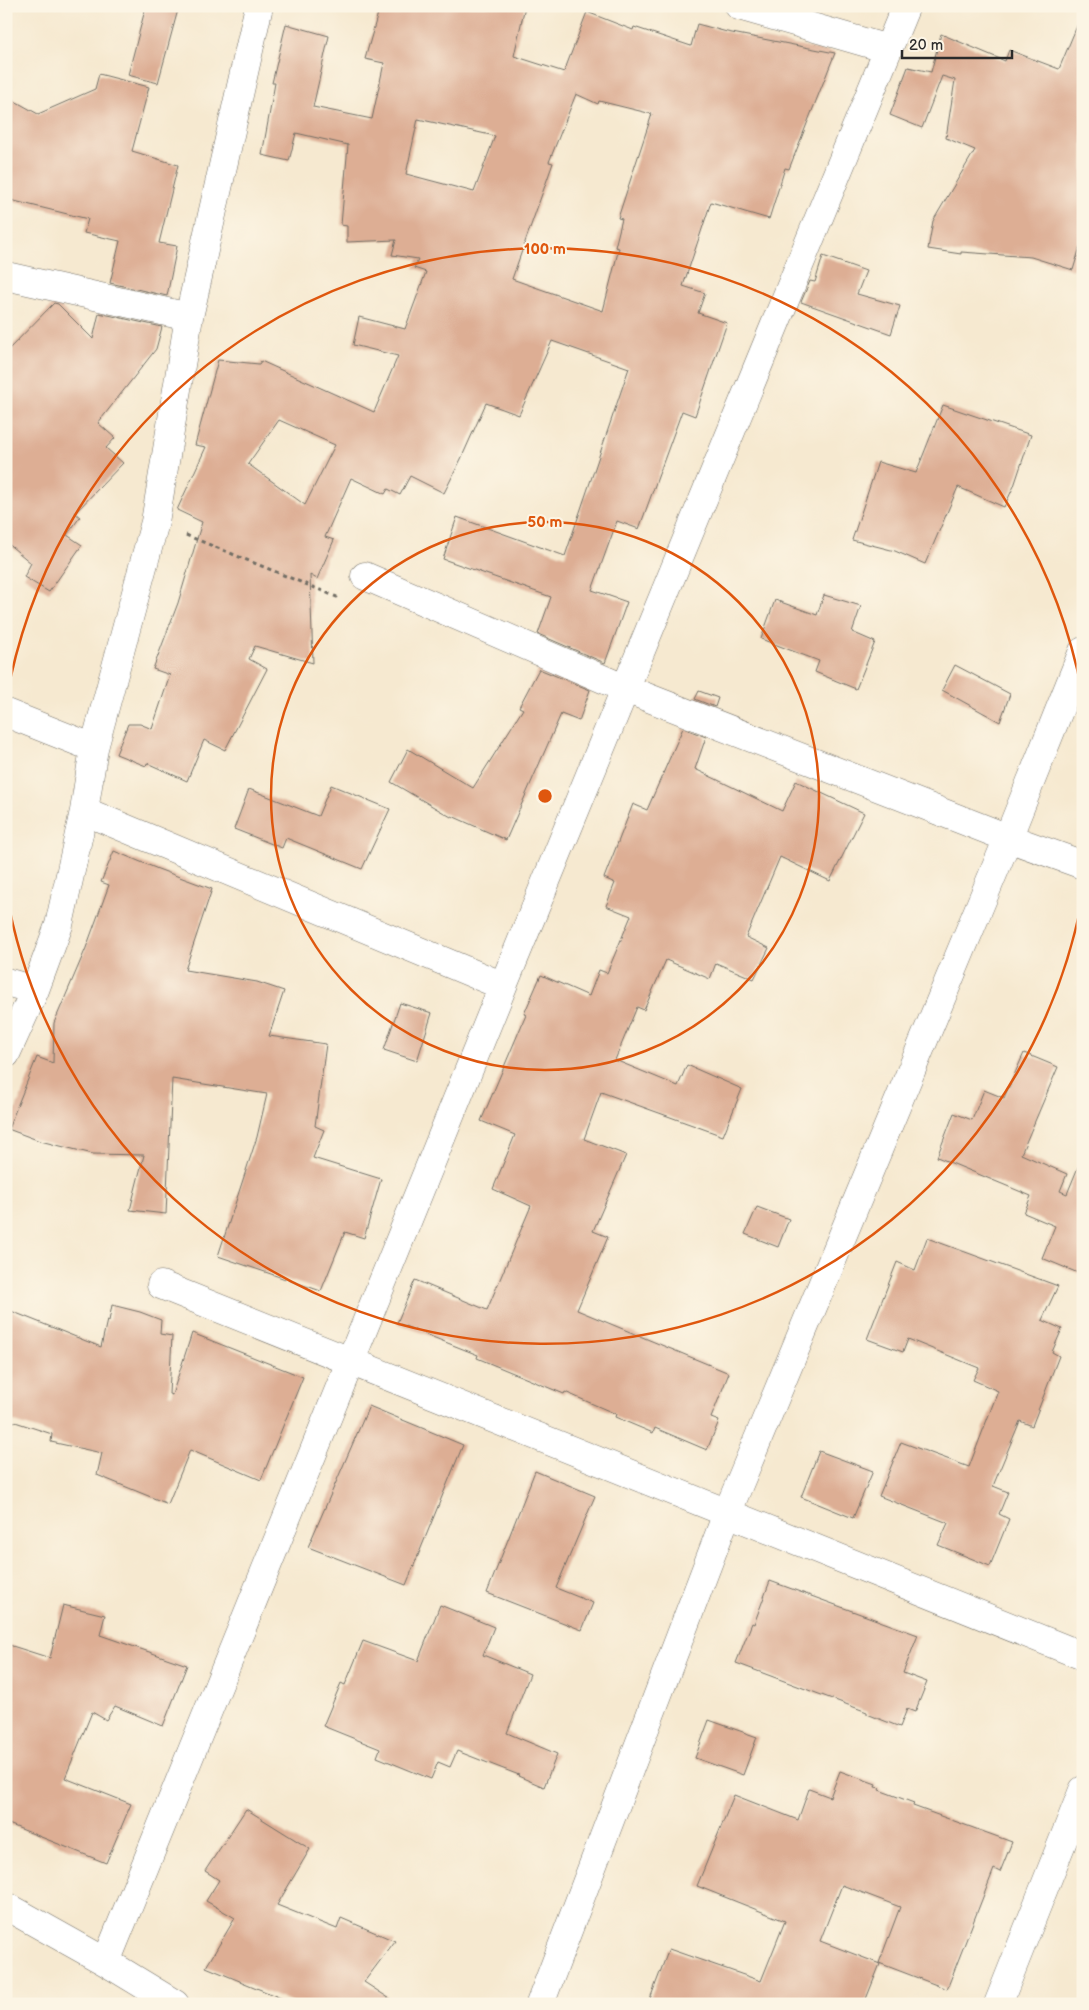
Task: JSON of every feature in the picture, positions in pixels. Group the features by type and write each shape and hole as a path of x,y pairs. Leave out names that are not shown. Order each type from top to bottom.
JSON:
{"street":[{"path":"6,1054 35,990 59,925 84,811 94,748 155,522 189,317 259,6"},
{"path":"739,6 888,50"},
{"path":"106,1962 503,986 906,6"},
{"path":"6,276 189,317"},
{"path":"365,576 626,688 1008,838 1083,865"},
{"path":"540,2004 728,1512 1008,838 1083,651"},
{"path":"6,712 94,748"},
{"path":"84,811 503,986"},
{"path":"6,982 35,990"},
{"path":"161,1285 1083,1656"},
{"path":"998,2004 1083,1790"},
{"path":"6,1906 106,1962 175,2004"}],"path":[{"path":"155,522 337,597 365,576"}],"building":[{"path":"146,6 179,6 158,83 128,75"},
{"path":"380,6 525,6 514,56 564,72 587,12 633,30 634,27 691,46 697,24 727,32 835,53 789,169 785,168 769,219 711,202 683,286 705,293 698,313 727,323 695,416 682,411 639,529 617,521 592,590 627,602 605,663 538,634 551,597 443,559 457,517 565,556 629,368 552,341 519,415 486,403 444,493 410,476 400,495 388,489 385,494 351,478 325,537 334,540 317,579 310,575 313,663 255,646 249,659 267,669 225,750 204,740 187,781 147,763 146,766 116,754 128,724 140,724 152,729 170,675 153,669 178,603 202,522 177,510 206,447 195,445 218,360 259,364 261,361 374,412 398,356 353,345 359,317 405,329 426,272 414,268 418,259 392,255 396,240 347,242 347,226 341,225 348,145 296,133 289,161 262,155 275,83 272,83 286,24 329,36 313,107 372,119 384,63 365,59","holes":["576,94 598,104 599,101 652,114 618,218 622,219 615,247 619,248 603,311 512,279 553,163 549,162","418,119 495,136 474,192 406,174","279,420 335,445 305,505 248,464"]},
{"path":"1082,14 1083,237 1073,270 1031,257 961,252 961,254 928,249 933,221 975,150 946,138 955,80 942,76 922,128 890,115 908,67 931,72 941,34 1005,61 1009,50 1059,69"},
{"path":"99,74 149,87 132,151 178,165 159,243 177,246 167,296 110,283 120,241 84,233 88,219 6,199 6,96 38,114 95,89"},
{"path":"823,256 866,271 857,294 900,306 891,334 801,302 810,281 815,282"},
{"path":"54,303 58,304 93,339 99,313 162,327 156,349 98,423 115,438 106,448 123,463 75,513 80,517 67,535 82,545 49,592 24,577 31,563 6,542 6,352"},
{"path":"943,405 1031,435 1014,486 1004,507 958,487 925,564 895,551 852,540 878,462 916,473"},
{"path":"824,595 861,606 852,632 875,642 856,689 815,672 819,661 761,639 775,600 817,615"},
{"path":"955,665 1010,694 1000,722 942,690"},
{"path":"539,669 590,690 579,721 561,714 506,840 451,817 391,782 408,749 473,788 523,709 519,707"},
{"path":"699,691 718,698 715,707 695,699"},
{"path":"683,728 706,737 695,769 782,811 796,781 864,813 830,881 780,857 746,937 769,948 754,979 716,963 710,979 666,960 644,1010 637,1007 615,1060 678,1086 687,1065 742,1089 723,1136 601,1092 584,1139 626,1155 593,1231 608,1237 577,1310 729,1373 711,1418 719,1421 707,1450 655,1428 653,1433 615,1417 616,1414 565,1392 564,1394 477,1358 478,1355 397,1323 415,1280 487,1310 531,1206 493,1189 515,1135 481,1121 541,975 589,996 599,970 607,973 631,916 606,906 615,883 604,878 633,804 647,810"},
{"path":"331,785 390,809 362,869 286,838 282,848 234,829 249,789 318,816"},
{"path":"114,851 212,889 185,970 257,982 284,991 269,1036 326,1044 315,1126 324,1130 313,1158 381,1179 364,1238 345,1232 321,1291 218,1256 257,1137 267,1094 172,1079 166,1214 130,1210 144,1155 93,1154 40,1141 8,1129 37,1057 53,1063 54,1023 86,948 109,885 101,882"},
{"path":"400,1003 432,1013 417,1061 384,1050"},
{"path":"1024,1053 1058,1067 1021,1154 1067,1174 1060,1191 1067,1194 1081,1160 1083,1161 1083,1275 1042,1258 1055,1226 1024,1213 1031,1196 937,1157 954,1113 972,1120 984,1090 1004,1098"},
{"path":"757,1207 789,1219 778,1247 745,1234"},
{"path":"927,1238 1058,1286 1042,1320 1062,1329 1052,1352 1059,1356 1032,1426 1020,1421 993,1486 1008,1492 999,1514 1009,1519 990,1566 938,1545 948,1523 879,1496 901,1442 969,1467 998,1391 973,1380 979,1368 908,1339 903,1352 867,1339 897,1262 915,1270"},
{"path":"112,1305 140,1312 161,1320 160,1334 172,1336 169,1394 172,1395 192,1333 303,1377 261,1480 190,1450 168,1504 97,1475 102,1453 51,1442 52,1434 6,1419 6,1309 101,1347"},
{"path":"369,1406 463,1445 406,1585 308,1547"},
{"path":"819,1451 873,1471 853,1518 801,1497"},
{"path":"535,1471 595,1496 556,1588 593,1603 582,1630 487,1593"},
{"path":"770,1581 918,1635 903,1673 927,1682 915,1712 907,1709 900,1727 867,1714 867,1712 736,1663 752,1623 754,1624"},
{"path":"63,1605 105,1615 100,1635 187,1665 163,1726 115,1706 106,1720 92,1712 65,1778 131,1804 106,1863 6,1823 6,1644 50,1658"},
{"path":"440,1605 494,1627 483,1655 530,1674 507,1733 557,1754 544,1787 519,1775 457,1751 450,1767 438,1762 431,1779 377,1757 380,1749 323,1726 341,1683 345,1685 363,1641 418,1661"},
{"path":"709,1720 757,1737 743,1775 695,1758"},
{"path":"840,1771 876,1784 875,1787 880,1788 879,1790 914,1803 913,1806 1012,1842 1000,1872 994,1869 947,1989 879,1963 900,1907 842,1885 820,1941 880,1964 864,2004 648,2004 669,1949 761,1981 785,1921 697,1886 734,1795 798,1820 809,1789 830,1797"},
{"path":"246,1809 310,1849 277,1905 337,1929 341,1918 395,1941 364,1982 398,2004 295,2004 206,1967 235,1918 206,1901 219,1880 205,1871"}]}
